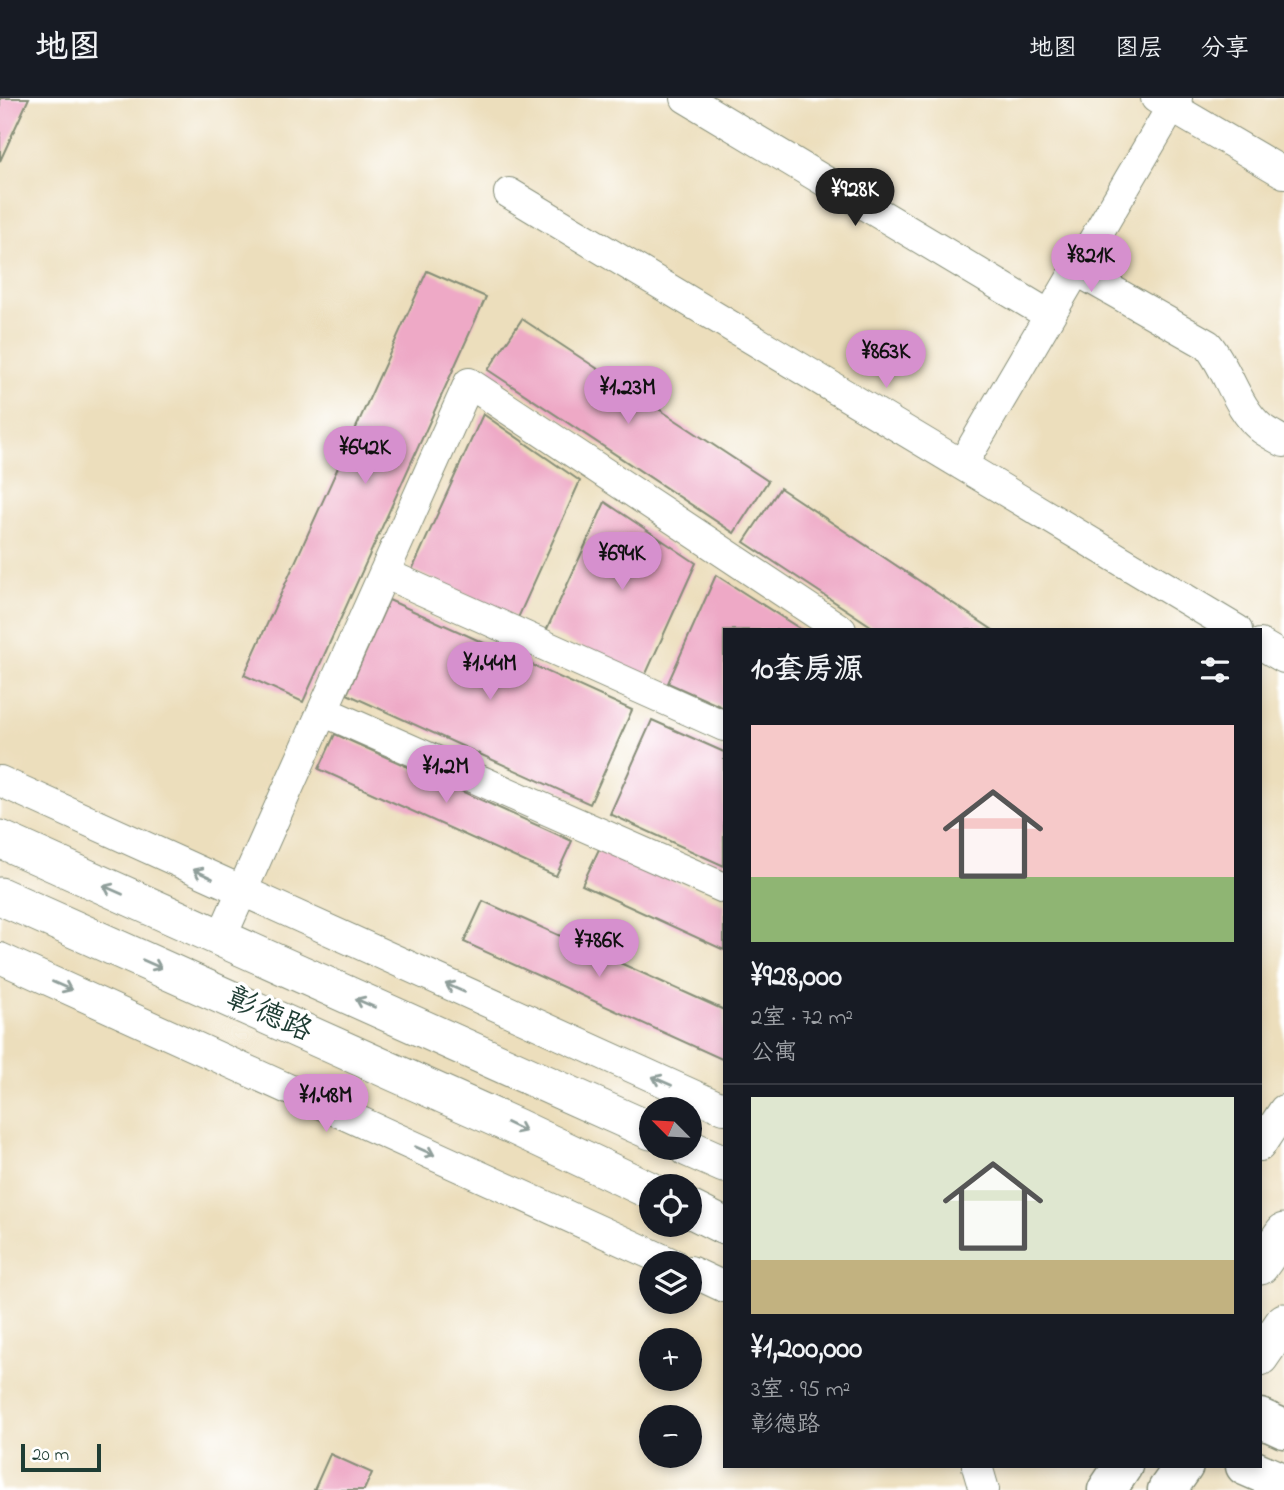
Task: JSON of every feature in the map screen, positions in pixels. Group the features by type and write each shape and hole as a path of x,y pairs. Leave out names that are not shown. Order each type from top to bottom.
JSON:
{"highway":[{"path":"1262,1419 1284,1429"},
{"path":"1107,1490 1123,1468"},
{"path":"1167,1490 1183,1468"},
{"path":"1250,1468 1284,1483"}],"main road":[{"name":"彰德路","path":"0,839 639,1126"},
{"name":"彰德路","path":"0,896 503,1121 639,1185"},
{"path":"702,1154 723,1164"},
{"path":"702,1215 723,1226"},
{"path":"1262,1263 1284,1232"},
{"path":"1262,1354 1284,1322"}],"street":[{"path":"687,98 1049,315"},
{"path":"962,465 1076,270 1168,101 1284,173"},
{"path":"509,193 1234,628"},
{"path":"1076,270 1208,345 1219,358 1229,380 1259,427 1284,442"},
{"path":"221,938 469,383 838,628"},
{"path":"384,573 723,726"},
{"path":"1262,645 1284,658"},
{"path":"323,711 723,888"},
{"path":"0,781 723,1109"},
{"path":"0,958 644,1251"},
{"path":"1262,1143 1284,1111"},
{"path":"702,1277 723,1287"},
{"path":"978,1468 984,1490"}],"building":[{"path":"0,98 29,98 0,161"},
{"path":"427,271 486,297 303,702 244,675"},
{"path":"522,319 768,481 734,533 488,370"},
{"path":"483,414 580,481 518,618 412,570"},
{"path":"780,488 990,628 874,628 744,542"},
{"path":"605,502 696,563 645,676 546,631"},
{"path":"716,575 799,628 723,628 723,708 668,683"},
{"path":"389,600 632,710 590,804 347,694"},
{"path":"652,720 723,752 723,866 610,814"},
{"path":"335,734 572,841 556,876 319,769"},
{"path":"600,847 723,904 723,950 582,885"},
{"path":"483,901 723,1010 723,1060 464,942"},
{"path":"330,1454 372,1473 364,1490 314,1490"}]}
